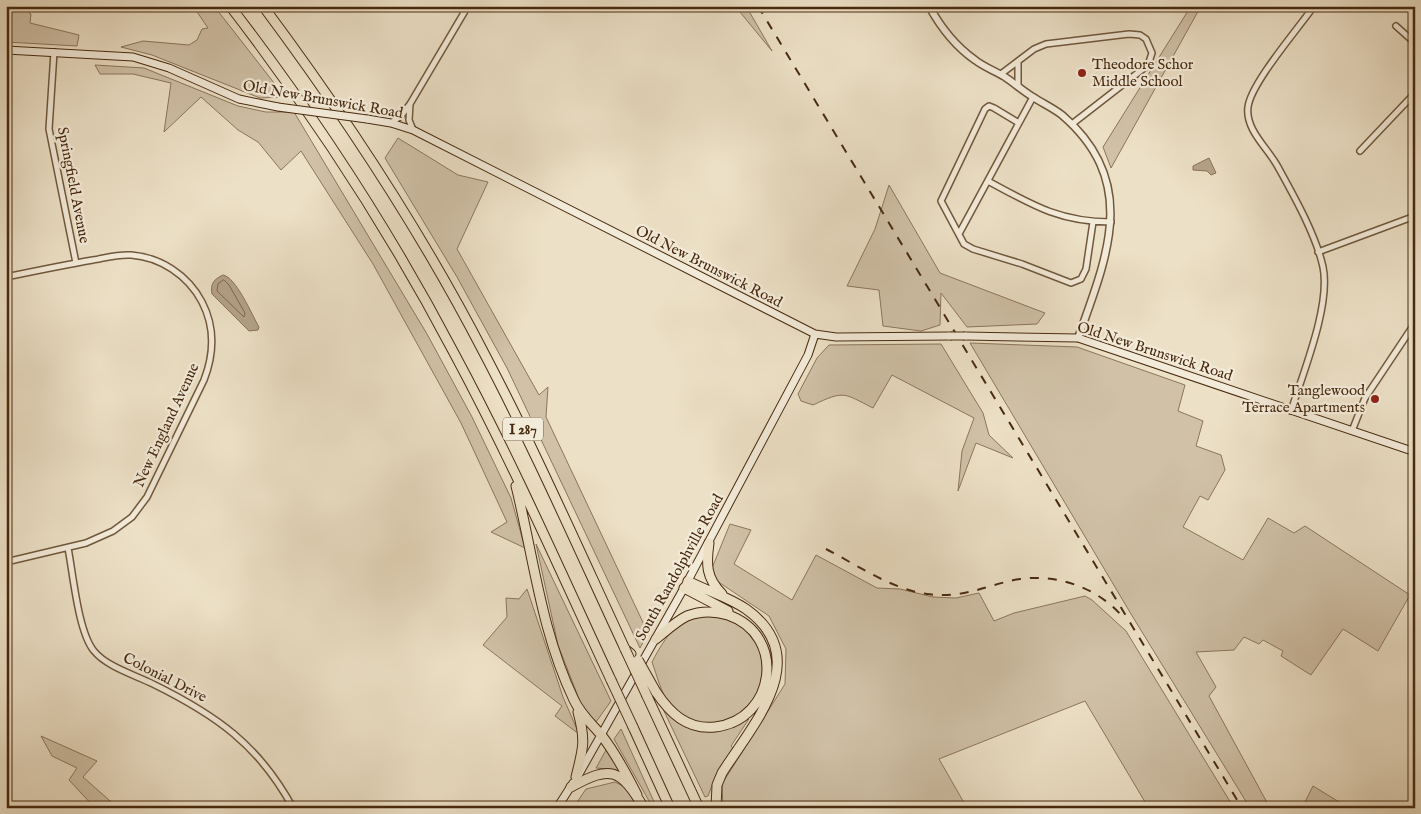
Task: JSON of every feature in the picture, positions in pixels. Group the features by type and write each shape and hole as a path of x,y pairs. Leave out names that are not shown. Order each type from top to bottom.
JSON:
{"highway":[{"name":"I 287","path":"230,6 314,122 372,212 438,323 512,468 670,808"},
{"name":"I 287","path":"263,6 361,144 459,306 529,440 625,649 651,694 699,808"},
{"path":"512,468 528,532 547,632 560,670 585,719 602,736 627,775 636,796"},
{"path":"709,543 708,573 714,586 726,598"},
{"path":"686,585 726,598 747,610 763,625 774,644 778,668 777,680 767,704 722,773 717,785 716,808"},
{"path":"651,694 671,713 688,724 707,727 716,726 732,722 744,716 754,707 767,677 767,661 760,641 739,618 686,585"},
{"path":"656,638 681,620 698,613 712,612 739,618"},
{"path":"575,702 584,731 584,743 576,777"},
{"path":"571,787 597,773 611,773 623,779 644,808"}],"main road":[{"name":"Old New Brunswick Road","path":"6,50 133,57 150,61 239,99 278,107 390,123 413,130 815,334 836,337 965,336 1078,338 1415,452"},
{"name":"South Randolphville Road","path":"557,808 602,736 709,543 808,355 815,334"}],"street":[{"path":"390,123 401,116 410,104 468,6"},
{"path":"929,6 939,25 952,40 976,61 1001,74 1033,97 1060,113 1072,124 1089,145 1103,173 1110,196 1112,222 1107,255 1078,338"},
{"path":"1291,411 1322,310 1323,268 1318,252 1278,166 1254,133 1248,116 1252,92 1314,6"},
{"path":"1396,26 1415,43"},
{"path":"1001,74 1034,49 1046,44 1129,34 1146,38 1152,53 1146,67 1072,124"},
{"name":"Springfield Avenue","path":"54,52 49,129 76,263"},
{"path":"1018,63 1018,86"},
{"path":"1360,151 1415,93"},
{"path":"960,232 1033,97"},
{"path":"410,104 409,120 413,130"},
{"path":"1019,123 990,106 985,110 941,201 960,232 964,244 973,250 1022,264 1071,283 1081,279 1086,269 1093,222"},
{"path":"988,181 1047,212 1067,219 1112,222"},
{"path":"1318,252 1415,216"},
{"name":"New England Avenue","path":"6,278 76,263 130,255 155,260 172,269 189,283 202,303 210,323 212,350 204,380 142,505 132,517 113,532 68,548 6,562"},
{"path":"1352,431 1365,398 1415,323"},
{"name":"Colonial Drive","path":"68,548 84,629 93,650 108,661 194,704 224,725 262,762 293,808"}],"shaded area":[{"path":"6,6 29,8 29,13 31,14 30,23 79,35 77,46 6,42"},
{"path":"193,6 214,6 285,97 260,98 152,55 121,47 143,41 189,45 197,40 202,29 208,28"},
{"path":"735,6 746,6 772,51"},
{"path":"1191,6 1201,6 1111,168 1103,147"},
{"path":"95,65 144,68 238,106 266,112 294,112 427,334 472,417 511,498 525,548 491,532 507,522 461,423 373,264 301,151 281,170 258,142 238,130 201,97 164,132 171,83 133,74 100,74"},
{"path":"398,138 458,175 488,182 457,249 539,395 548,387 546,417 648,633 640,648 507,368 457,277 385,158"},
{"path":"889,185 940,273 1045,313 1037,324 967,327 941,293 940,325 921,331 883,326 879,290 847,286 875,229"},
{"path":"970,343 1077,347 1185,385 1178,411 1203,421 1196,446 1221,455 1225,470 1208,500 1200,496 1183,527 1243,560 1268,518 1294,533 1305,526 1410,595 1378,651 1343,629 1311,675 1281,656 1283,651 1263,640 1259,644 1244,637 1234,650 1196,652 1216,687 1209,696 1270,808 1250,808 1131,614"},
{"path":"941,344 983,413 989,435 1013,458 976,443 958,491 962,451 974,418 892,375 873,408 844,395 838,395 813,405 801,401 798,394 817,358 829,345"},
{"path":"730,524 751,530 734,564 792,600 816,555 877,588 900,589 933,597 956,598 979,593 994,621 1014,613 1085,596 1092,600 1126,631 1234,808 1134,808 1145,802 1085,701 939,759 967,808 723,808 722,784 785,684 786,649 769,616 717,581 712,568"},
{"path":"536,544 611,701 596,722 581,704 558,645"},
{"path":"527,589 563,697 579,734 555,716 562,706 483,645 507,617 506,598 519,599"},
{"path":"709,616 735,622 748,631 758,646 762,663 761,680 755,695 745,708 732,718 716,723 694,721 675,711 669,704 659,684 652,662 668,636 680,624"},
{"path":"663,709 677,722 732,726 733,728 749,719 731,746 733,748 716,775 708,796 705,797"},
{"path":"621,729 656,806 653,808 614,739"},
{"path":"41,736 97,761 83,777 118,808 95,808 69,780 77,768 52,756"},
{"path":"606,750 623,774 608,769 596,768"},
{"path":"615,782 625,787 638,808 573,808 586,789"},
{"path":"1313,786 1349,808 1302,808"}],"water":[{"path":"1209,158 1216,173 1211,175 1207,171 1193,170 1193,166"},
{"path":"223,275 228,277 238,289 259,327 258,330 249,331 212,294 213,282"}],"railway":[{"path":"758,6 1242,808"},
{"path":"826,549 887,582 927,594 953,595 1020,579 1048,579 1062,581 1088,590 1111,605 1121,615"}],"place":[{"name":"Theodore Schor Middle School","path":"1082,73"},
{"name":"Tanglewood Terrace Apartments","path":"1375,399"}]}
